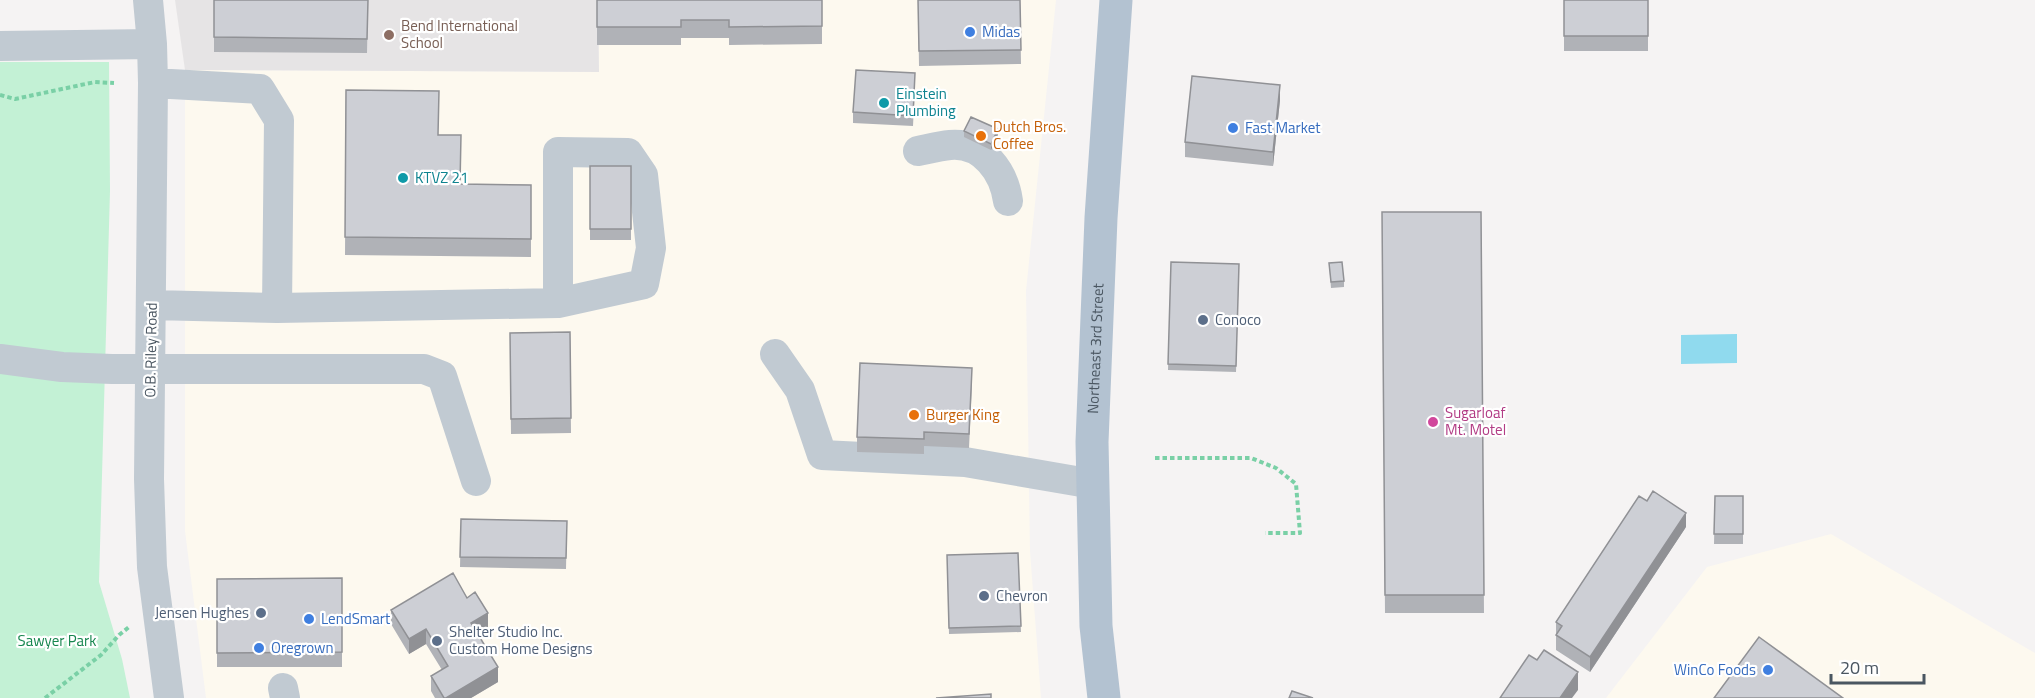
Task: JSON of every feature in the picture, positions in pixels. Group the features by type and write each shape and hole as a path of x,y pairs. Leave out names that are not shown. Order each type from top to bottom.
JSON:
{"main road":[{"name":"Northeast 3rd Street","path":"1104,698 1096,626 1092,442 1101,218 1116,0"}],"street":[{"name":"O.B. Riley Road","path":"148,0 153,44 149,479 156,606 169,698"},
{"path":"0,46 153,44"},
{"path":"153,83 260,89 279,120 277,308"},
{"path":"918,151 951,145 971,147 992,162 1006,185 1008,201"},
{"path":"152,305 277,308 558,303 644,284 651,248 643,175 628,153 558,152 558,303"},
{"path":"775,354 800,390 822,455 965,462 1093,484"},
{"path":"0,359 63,367 424,369 442,376 476,481"}],"path":[{"path":"0,95 15,99 95,82 114,83"},
{"path":"1155,458 1251,458 1276,468 1296,484 1300,533 1265,533"},
{"path":"45,698 101,656 119,635 156,606"}],"shaded area":[{"name":"Bend International School","path":"175,0 598,0 599,72 185,70"},
{"path":"598,0 1056,0 1026,291 1030,551 1041,698 206,698 185,531 185,70 599,72"},
{"path":"1831,534 2035,653 2035,698 1606,698 1707,567"}],"green space":[{"name":"Sawyer Park","path":"0,62 109,62 110,191 99,582 122,659 130,698 0,698"}],"water":[{"path":"1737,334 1737,363 1681,364 1681,335"}],"building":[{"path":"214,0 368,0 367,39 214,37"},
{"path":"597,0 822,0 822,26 729,27 729,20 681,20 681,27 597,27"},
{"name":"Midas","path":"918,0 1020,0 1021,50 919,51"},
{"path":"1564,0 1648,0 1648,36 1564,36"},
{"name":"Einstein Plumbing","path":"856,70 915,73 913,116 853,112"},
{"name":"Fast Market","path":"1192,76 1280,85 1273,152 1185,142"},
{"name":"KTVZ 21","path":"346,90 439,91 438,135 461,135 460,184 531,185 531,239 345,237"},
{"name":"Dutch Bros. Coffee","path":"971,117 998,129 991,144 964,131"},
{"path":"590,166 631,166 631,229 590,229"},
{"name":"Sugarloaf Mt. Motel","path":"1382,212 1481,212 1484,595 1385,595"},
{"name":"Conoco","path":"1171,262 1239,264 1236,366 1168,364"},
{"path":"1342,262 1344,281 1331,282 1329,263"},
{"path":"570,332 571,418 511,419 510,333"},
{"name":"Burger King","path":"860,363 972,368 969,434 924,432 924,439 857,437"},
{"path":"1653,491 1686,513 1590,657 1556,635 1562,626 1556,622 1639,496 1647,501"},
{"path":"1715,496 1743,496 1743,534 1714,534"},
{"path":"461,519 567,521 566,558 460,557"},
{"name":"Chevron","path":"1018,553 1021,626 949,628 947,555"},
{"name":"Shelter Studio Inc. Custom Home Designs","path":"453,573 467,598 475,592 488,613 471,623 498,667 444,698 431,676 448,666 426,629 409,639 391,610"},
{"path":"342,578 342,652 217,653 217,579"},
{"name":"WinCo Foods","path":"1759,637 1843,698 1714,698"},
{"path":"1544,650 1578,672 1560,698 1500,698 1529,655 1537,660"},
{"path":"1292,691 1313,698 1289,698"},
{"path":"991,694 991,698 936,698"}],"place":[{"name":"Midas","path":"970,32"},
{"name":"Bend International School","path":"389,35"},
{"name":"Einstein Plumbing","path":"884,103"},
{"name":"Fast Market","path":"1233,128"},
{"name":"Dutch Bros. Coffee","path":"981,136"},
{"name":"KTVZ 21","path":"403,178"},
{"name":"Conoco","path":"1203,320"},
{"name":"Burger King","path":"914,415"},
{"name":"Sugarloaf Mt. Motel","path":"1433,422"},
{"name":"Chevron","path":"984,596"},
{"name":"Jensen Hughes","path":"261,613"},
{"name":"LendSmart","path":"309,619"},
{"name":"Shelter Studio Inc. Custom Home Designs","path":"437,641"},
{"name":"Oregrown","path":"259,648"},
{"name":"WinCo Foods","path":"1768,670"}]}
